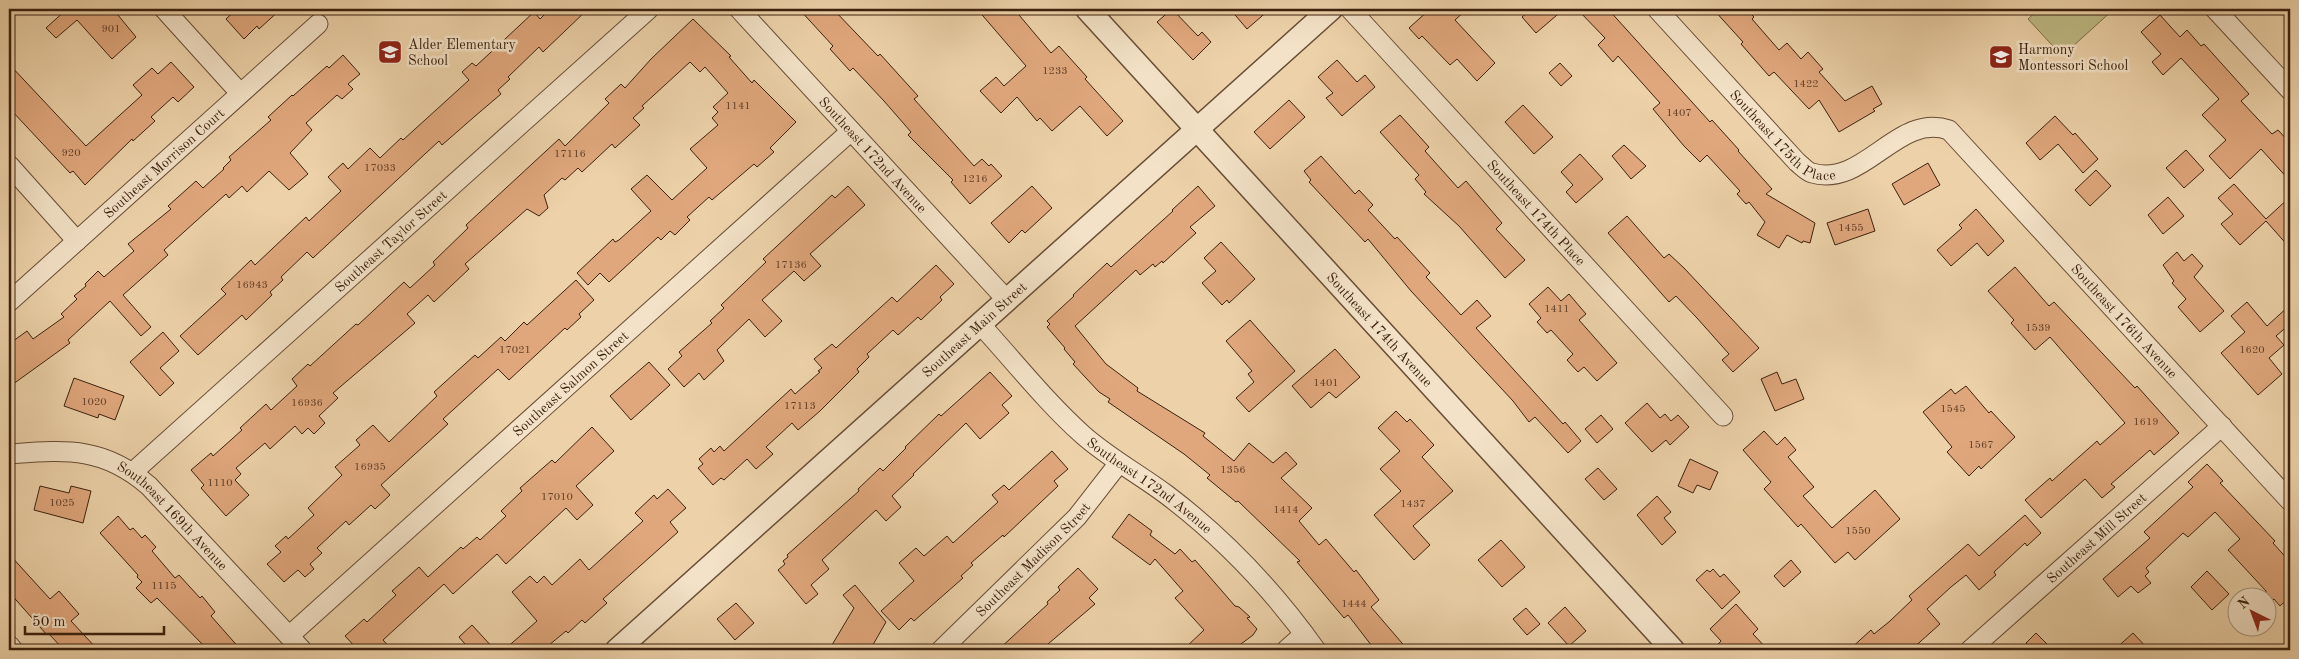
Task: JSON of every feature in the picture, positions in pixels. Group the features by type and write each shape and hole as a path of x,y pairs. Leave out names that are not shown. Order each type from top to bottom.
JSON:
{"street":[{"path":"164,9 240,93"},
{"name":"Southeast Taylor Street","path":"133,472 649,9"},
{"name":"Southeast 172nd Avenue","path":"739,9 1006,300"},
{"name":"Southeast 174th Avenue","path":"1087,9 1673,650"},
{"name":"Southeast Main Street","path":"617,650 1331,9"},
{"name":"Southeast 174th Place","path":"1350,9 1723,416"},
{"name":"Southeast 175th Place","path":"1657,9 1797,162 1810,173 1832,175 1852,170 1908,133 1923,127 1939,127 1949,130 1960,142"},
{"path":"2215,9 2289,87"},
{"name":"Southeast Morrison Court","path":"9,302 318,24"},
{"name":"Southeast Salmon Street","path":"289,636 851,131"},
{"name":"Southeast 176th Avenue","path":"1960,142 2290,501"},
{"path":"9,165 77,241"},
{"name":"Southeast 172nd Avenue","path":"980,324 1084,436 1166,495 1212,532 1270,590 1316,650"},
{"name":"Southeast Mill Street","path":"1970,650 2222,426"},
{"name":"Southeast 169th Avenue","path":"9,454 73,451 106,460 133,472 149,486 302,650"},
{"name":"Southeast Madison Street","path":"941,650 1077,517 1119,463"},
{"path":"1286,650 1304,634"},
{"path":"9,646 13,650"}],"shaded area":[{"path":"2039,9 2114,9 2062,56 2028,19"}],"building":[{"path":"67,9 113,9 136,37 112,59 77,20 56,38 46,28"},
{"path":"237,9 281,9 259,29 257,26 244,39 226,19"},
{"path":"550,9 588,9 543,52 539,47 508,77 510,79 498,90 501,94 442,145 439,141 313,258 307,252 281,277 283,280 270,292 272,295 246,320 242,315 198,355 180,336 226,294 221,289 251,260 255,265 306,217 309,221 341,191 328,177 343,163 348,169 370,148 380,158 401,138 403,140 469,80 462,72 472,63 476,66 534,12 540,19"},
{"path":"799,9 833,9 878,56 880,54 918,96 914,99 974,166 982,159 989,166 991,164 1002,176 970,204 951,182 953,180 908,135 911,132 884,101 853,68 850,71 830,49 833,46"},
{"path":"977,9 1014,9 1051,53 1059,46 1087,77 1085,79 1123,121 1107,136 1080,106 1052,131 1040,118 1037,121 1017,97 1001,113 980,91 996,77 1004,86 1026,66"},
{"path":"1172,9 1198,36 1202,32 1211,42 1193,60 1157,22"},
{"path":"1230,9 1270,9 1247,29"},
{"path":"1430,9 1467,9 1455,20 1495,63 1477,81 1457,59 1450,65 1422,36 1419,39 1409,28"},
{"path":"1531,9 1564,9 1536,33 1522,17"},
{"path":"1577,9 1608,9 1710,122 1712,120 1739,150 1772,189 1766,194 1815,223 1810,243 1803,241 1802,243 1787,235 1779,248 1757,235 1765,222 1749,202 1746,204 1737,194 1740,191 1707,155 1700,162 1684,146 1653,109 1660,103 1618,56 1613,62 1598,45 1605,38"},
{"path":"1713,9 1746,9 1754,17 1752,19 1779,50 1787,43 1801,59 1808,52 1823,69 1819,72 1845,101 1872,86 1882,104 1873,109 1875,111 1839,132 1819,100 1809,109 1774,72 1769,76 1741,44 1743,42"},
{"path":"2160,15 2180,37 2187,30 2201,46 2204,44 2249,94 2241,101 2272,134 2278,130 2290,143 2290,181 2261,149 2230,179 2209,156 2226,140 2202,115 2219,99 2181,58 2163,75 2152,62 2161,54 2141,32"},
{"path":"693,19 731,56 729,57 752,83 754,80 796,122 770,148 774,152 757,167 754,164 712,200 709,197 687,217 690,220 675,235 670,231 661,240 658,237 609,282 600,273 588,285 577,273 613,239 615,242 619,240 651,211 631,189 647,175 672,200 707,168 690,149 718,125 712,118 718,112 713,107 728,93 705,67 700,72 690,62 642,106 644,108 633,118 640,125 615,148 612,144 582,172 578,168 565,180 562,178 544,195 548,208 539,216 527,209 465,264 469,269 434,302 428,295 407,314 415,323 333,393 338,398 319,416 325,423 314,434 308,428 302,434 295,426 270,449 265,443 236,468 241,474 235,480 249,495 226,516 201,488 204,485 191,470 211,453 213,456 242,430 240,428 266,404 271,410 297,386 292,379 308,364 310,366 356,324 358,325 404,282 410,288 435,265 433,262 468,228 466,225 559,139 565,146 609,103 605,99 621,84 625,88 651,59"},
{"path":"343,55 360,74 348,84 353,89 342,99 337,95 306,123 312,130 290,153 308,174 289,190 269,171 247,192 242,186 229,198 226,194 164,250 168,255 123,295 151,327 141,336 110,301 68,340 70,343 9,387 9,344 27,331 33,339 64,317 61,314 77,299 74,296 86,286 85,284 98,271 104,277 134,251 128,244 171,209 168,206 196,181 203,188 224,169 231,160 229,157 271,120 268,117 327,66 329,68"},
{"path":"1337,60 1357,82 1365,75 1375,87 1342,116 1326,98 1333,93 1318,77"},
{"path":"171,62 194,87 178,102 173,97 151,117 155,121 133,141 132,139 85,185 73,171 70,173 11,110 15,107 9,100 9,64 86,146 142,95 133,85 152,68 158,74"},
{"path":"1560,63 1572,76 1561,86 1549,73"},
{"path":"1289,100 1305,117 1270,149 1254,132"},
{"path":"1523,105 1553,137 1534,154 1505,122"},
{"path":"1400,115 1429,147 1425,151 1458,188 1466,181 1502,223 1496,229 1525,260 1505,278 1459,226 1424,194 1426,192 1415,179 1419,175 1380,132"},
{"path":"2055,116 2073,135 2075,133 2098,159 2083,173 2058,144 2040,160 2026,143"},
{"path":"1624,145 1646,166 1631,179 1612,156"},
{"path":"2186,150 2204,170 2184,188 2166,168"},
{"path":"1580,154 1603,179 1576,203 1566,192 1573,185 1561,172"},
{"path":"1321,156 1355,194 1359,190 1373,205 1368,210 1395,239 1397,237 1430,273 1426,277 1461,315 1477,300 1491,316 1476,328 1563,424 1565,422 1581,441 1568,453 1535,417 1529,422 1513,401 1411,291 1368,239 1365,242 1309,182 1311,180 1304,171"},
{"path":"1928,163 1940,185 1904,205 1892,184"},
{"path":"2096,170 2111,186 2090,206 2075,190"},
{"path":"2234,184 2266,219 2290,197 2290,248 2266,221 2240,245 2221,224 2233,214 2218,198"},
{"path":"848,186 865,205 810,254 821,266 804,281 794,271 762,300 782,321 765,337 749,319 717,350 724,361 704,380 699,373 684,387 668,369 682,356 679,352 712,323 710,321 724,308 721,305 766,262 763,259 832,195 835,198"},
{"path":"1032,186 1052,208 1025,233 1022,230 1009,243 991,223"},
{"path":"1198,186 1215,206 1190,227 1196,233 1163,263 1162,261 1155,267 1153,264 1140,275 1136,270 1075,326 1106,364 1138,388 1137,391 1205,433 1203,436 1234,461 1249,443 1273,463 1286,452 1297,464 1281,478 1312,508 1299,521 1319,545 1326,539 1354,572 1356,570 1379,600 1371,607 1408,650 1375,650 1348,615 1344,618 1297,562 1300,561 1238,501 1236,502 1207,478 1210,475 1184,454 1108,402 1110,399 1099,392 1073,364 1075,362 1047,327 1050,324 1047,321 1107,263 1111,267"},
{"path":"2168,197 2184,216 2163,234 2148,215"},
{"path":"1868,209 1875,231 1835,245 1827,223"},
{"path":"1976,209 2004,241 1988,256 1977,243 1951,266 1937,250 1962,228 1959,225"},
{"path":"1627,216 1664,258 1669,254 1684,268 1759,348 1733,372 1722,360 1729,354 1697,318 1676,296 1669,302 1608,233"},
{"path":"1221,242 1255,279 1229,303 1227,300 1222,305 1202,283 1216,271 1204,258"},
{"path":"2177,252 2184,261 2192,254 2203,266 2194,277 2224,311 2200,332 2178,307 2186,299 2172,283 2174,281 2163,265"},
{"path":"936,265 954,284 940,297 942,300 921,320 918,317 898,335 893,330 867,354 869,357 857,369 859,372 820,411 798,430 792,423 766,447 773,454 756,469 747,459 724,480 721,478 713,485 698,468 703,464 699,459 711,448 714,452 720,446 724,451 791,389 795,394 820,372 818,371 822,368 814,359 832,344 836,348 892,297 897,302"},
{"path":"2015,267 2049,306 2054,302 2135,388 2137,386 2179,433 2154,455 2150,450 2111,484 2115,487 2102,498 2085,479 2041,518 2025,500 2050,478 2052,481 2097,441 2100,445 2125,423 2050,337 2035,350 2011,323 2014,320 1988,291"},
{"path":"576,280 594,300 579,314 581,317 567,330 565,328 509,380 498,369 443,419 448,424 381,485 390,495 375,509 371,505 349,525 346,521 317,548 322,553 310,564 314,569 305,577 298,570 284,582 267,564 281,552 275,546 286,536 288,539 314,515 308,508 342,475 335,467 360,445 356,440 373,425 389,442 437,396 434,392 475,355 478,358 501,337 505,341 524,322 527,325"},
{"path":"1548,287 1561,301 1569,294 1586,314 1579,320 1617,363 1597,381 1584,367 1578,372 1567,360 1573,354 1551,330 1547,333 1537,322 1541,318 1529,304"},
{"path":"2247,302 2267,326 2290,305 2290,324 2276,336 2284,345 2269,358 2282,374 2258,395 2221,353 2245,332 2231,316"},
{"path":"1250,320 1295,371 1249,412 1236,398 1254,382 1248,374 1252,371 1226,341"},
{"path":"163,332 179,351 160,368 174,383 160,396 130,362"},
{"path":"1335,349 1360,377 1336,398 1329,392 1311,408 1292,386"},
{"path":"649,362 670,385 631,420 610,396"},
{"path":"990,372 1012,396 1002,405 1009,413 980,439 966,423 892,496 901,507 886,521 876,510 822,560 829,569 811,585 818,594 806,604 778,570 785,564 783,561 788,557 787,555 859,491 858,489 880,468 883,471 939,414 941,416"},
{"path":"1777,372 1782,384 1796,379 1804,399 1775,411 1761,379"},
{"path":"74,378 124,396 115,420 99,414 98,418 64,406"},
{"path":"1966,386 1989,413 1991,411 2015,437 1981,469 1979,466 1969,476 1947,452 1952,447 1923,412 1951,389 1955,394"},
{"path":"1647,403 1660,418 1665,414 1671,421 1678,415 1689,427 1670,445 1666,440 1652,452 1625,423"},
{"path":"1396,411 1407,422 1410,419 1434,445 1422,457 1453,491 1413,526 1430,545 1414,560 1374,515 1401,491 1380,469 1400,451 1378,428"},
{"path":"1601,415 1613,429 1597,443 1585,429"},
{"path":"592,427 614,451 576,486 593,505 577,520 566,508 506,564 497,554 453,594 444,584 383,640 392,650 358,650 345,636 364,619 367,622 396,595 392,591 419,567 428,577 461,547 463,549 477,537 480,540 506,516 501,511 522,491 520,488 552,460 555,463"},
{"path":"1764,431 1777,445 1785,437 1796,450 1788,457 1814,487 1803,496 1832,528 1875,490 1900,519 1855,560 1848,552 1835,563 1801,524 1798,527 1764,489 1771,482 1743,450"},
{"path":"1052,451 1068,469 1054,481 1058,486 1004,537 1003,535 971,563 973,565 961,576 963,578 914,621 911,618 899,630 881,611 914,581 899,563 916,548 924,556 947,536 953,543 998,502 992,495 1004,485 1009,490"},
{"path":"1690,459 1718,472 1710,490 1697,485 1693,493 1678,486"},
{"path":"2207,464 2223,481 2220,483 2275,541 2273,543 2290,562 2290,597 2280,606 2276,601 2276,586 2261,586 2228,550 2240,539 2215,512 2188,537 2183,533 2146,568 2149,572 2145,576 2151,583 2138,593 2131,586 2118,597 2103,579 2150,538 2144,532 2193,487 2188,482"},
{"path":"1598,468 1617,489 1604,500 1585,479"},
{"path":"40,486 69,493 71,486 91,491 83,523 34,510"},
{"path":"668,489 686,508 670,522 678,532 603,599 607,603 585,623 582,620 568,633 566,631 543,650 504,650 537,621 512,592 530,576 537,583 544,576 552,585 580,559 589,570 643,521 635,513 654,495 657,499"},
{"path":"1657,496 1671,512 1664,518 1676,532 1662,545 1637,515"},
{"path":"1129,514 1152,531 1150,535 1175,554 1180,549 1192,562 1195,560 1235,606 1239,607 1250,617 1247,618 1257,629 1253,635 1233,650 1183,650 1204,630 1175,598 1183,591 1155,559 1150,565 1112,537"},
{"path":"2025,515 2041,533 2027,546 2025,543 1994,572 1996,575 1979,590 1966,575 1951,587 1927,609 1940,624 1911,650 1849,650 1871,630 1874,634 1890,621 1912,600 1909,596 1968,544 1979,556"},
{"path":"118,516 130,530 133,528 142,538 145,535 156,547 152,551 175,578 179,575 200,598 202,596 215,612 211,616 241,650 208,650 157,598 151,603 136,588 142,582 137,577 138,575 100,533"},
{"path":"1501,540 1525,567 1502,587 1478,560"},
{"path":"9,554 50,599 59,591 79,614 71,621 98,650 64,650 48,633 47,635 9,592"},
{"path":"1791,560 1801,572 1784,587 1774,576"},
{"path":"1078,568 1098,589 1089,598 1095,604 1041,650 998,650 1048,604 1047,602 1060,590 1058,587"},
{"path":"1713,569 1720,577 1724,574 1740,592 1722,609 1696,580 1707,570 1710,572"},
{"path":"2207,571 2226,591 2226,597 2212,610 2191,587"},
{"path":"855,585 886,622 870,650 829,650 854,608 843,595"},
{"path":"736,603 754,623 735,640 717,619"},
{"path":"1736,604 1758,629 1753,634 1768,650 1713,650 1721,641 1710,629"},
{"path":"1565,607 1586,631 1569,646 1548,623"},
{"path":"1526,608 1540,624 1527,635 1513,619"},
{"path":"472,625 495,650 470,650 459,637"},
{"path":"2036,633 2053,650 2033,650 2026,643"},
{"path":"2133,633 2149,650 2114,650"}],"place":[{"name":"Alder Elementary School","path":"390,52"},
{"name":"Harmony Montessori School","path":"2001,57"}]}
